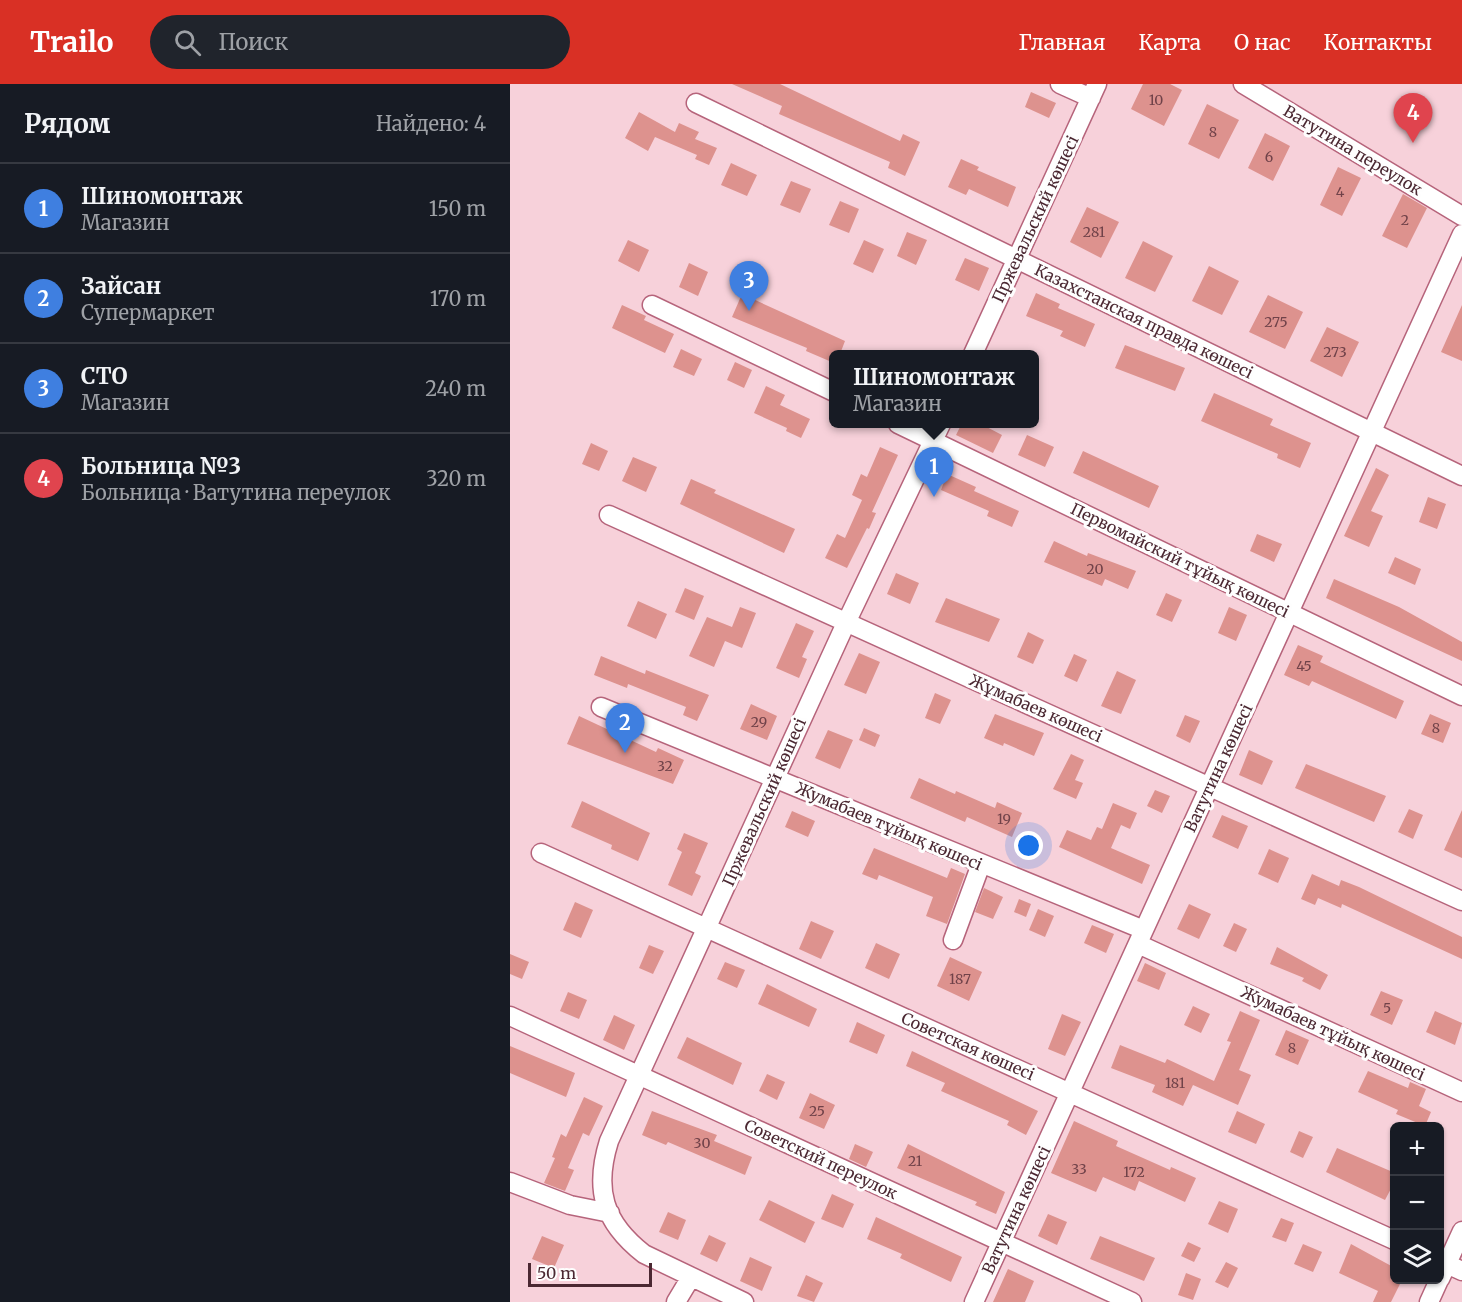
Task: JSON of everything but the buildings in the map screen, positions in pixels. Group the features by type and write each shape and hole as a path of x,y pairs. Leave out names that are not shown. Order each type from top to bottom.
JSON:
{"street":[{"path":"1060,84 1094,91"},
{"name":"Ватутина переулок","path":"1243,84 1462,216"},
{"name":"Пржевальский көшесі","path":"975,350 1094,91"},
{"name":"Казахстанская правда көшесі","path":"696,103 1462,476"},
{"name":"Ватутина көшесі","path":"974,1302 1462,234"},
{"path":"652,305 829,390"},
{"name":"Первомайский тұйық көшесі","path":"908,428 1462,696"},
{"name":"Пржевальский көшесі","path":"610,1213 600,1184 602,1162 609,1141 708,928 774,778 939,428"},
{"name":"Жұмабаев көшесі","path":"609,515 1462,901"},
{"name":"Жумабаев тұйық көшесі","path":"601,707 981,864 1141,937 1462,1092"},
{"name":"Советская көшесі","path":"541,853 1390,1238"},
{"path":"953,940 981,864"},
{"name":"Советский переулок","path":"510,1016 1132,1302"},
{"path":"510,1182 570,1205 610,1213 623,1234 644,1254 744,1302"},
{"path":"1429,1302 1462,1231"},
{"path":"676,1302 691,1277"}],"place":[{"name":"Больница №3","path":"1413,143"},
{"name":"СТО","path":"749,311"},
{"name":"Шиномонтаж","path":"934,497"},
{"name":"Зайсан","path":"625,753"}]}
